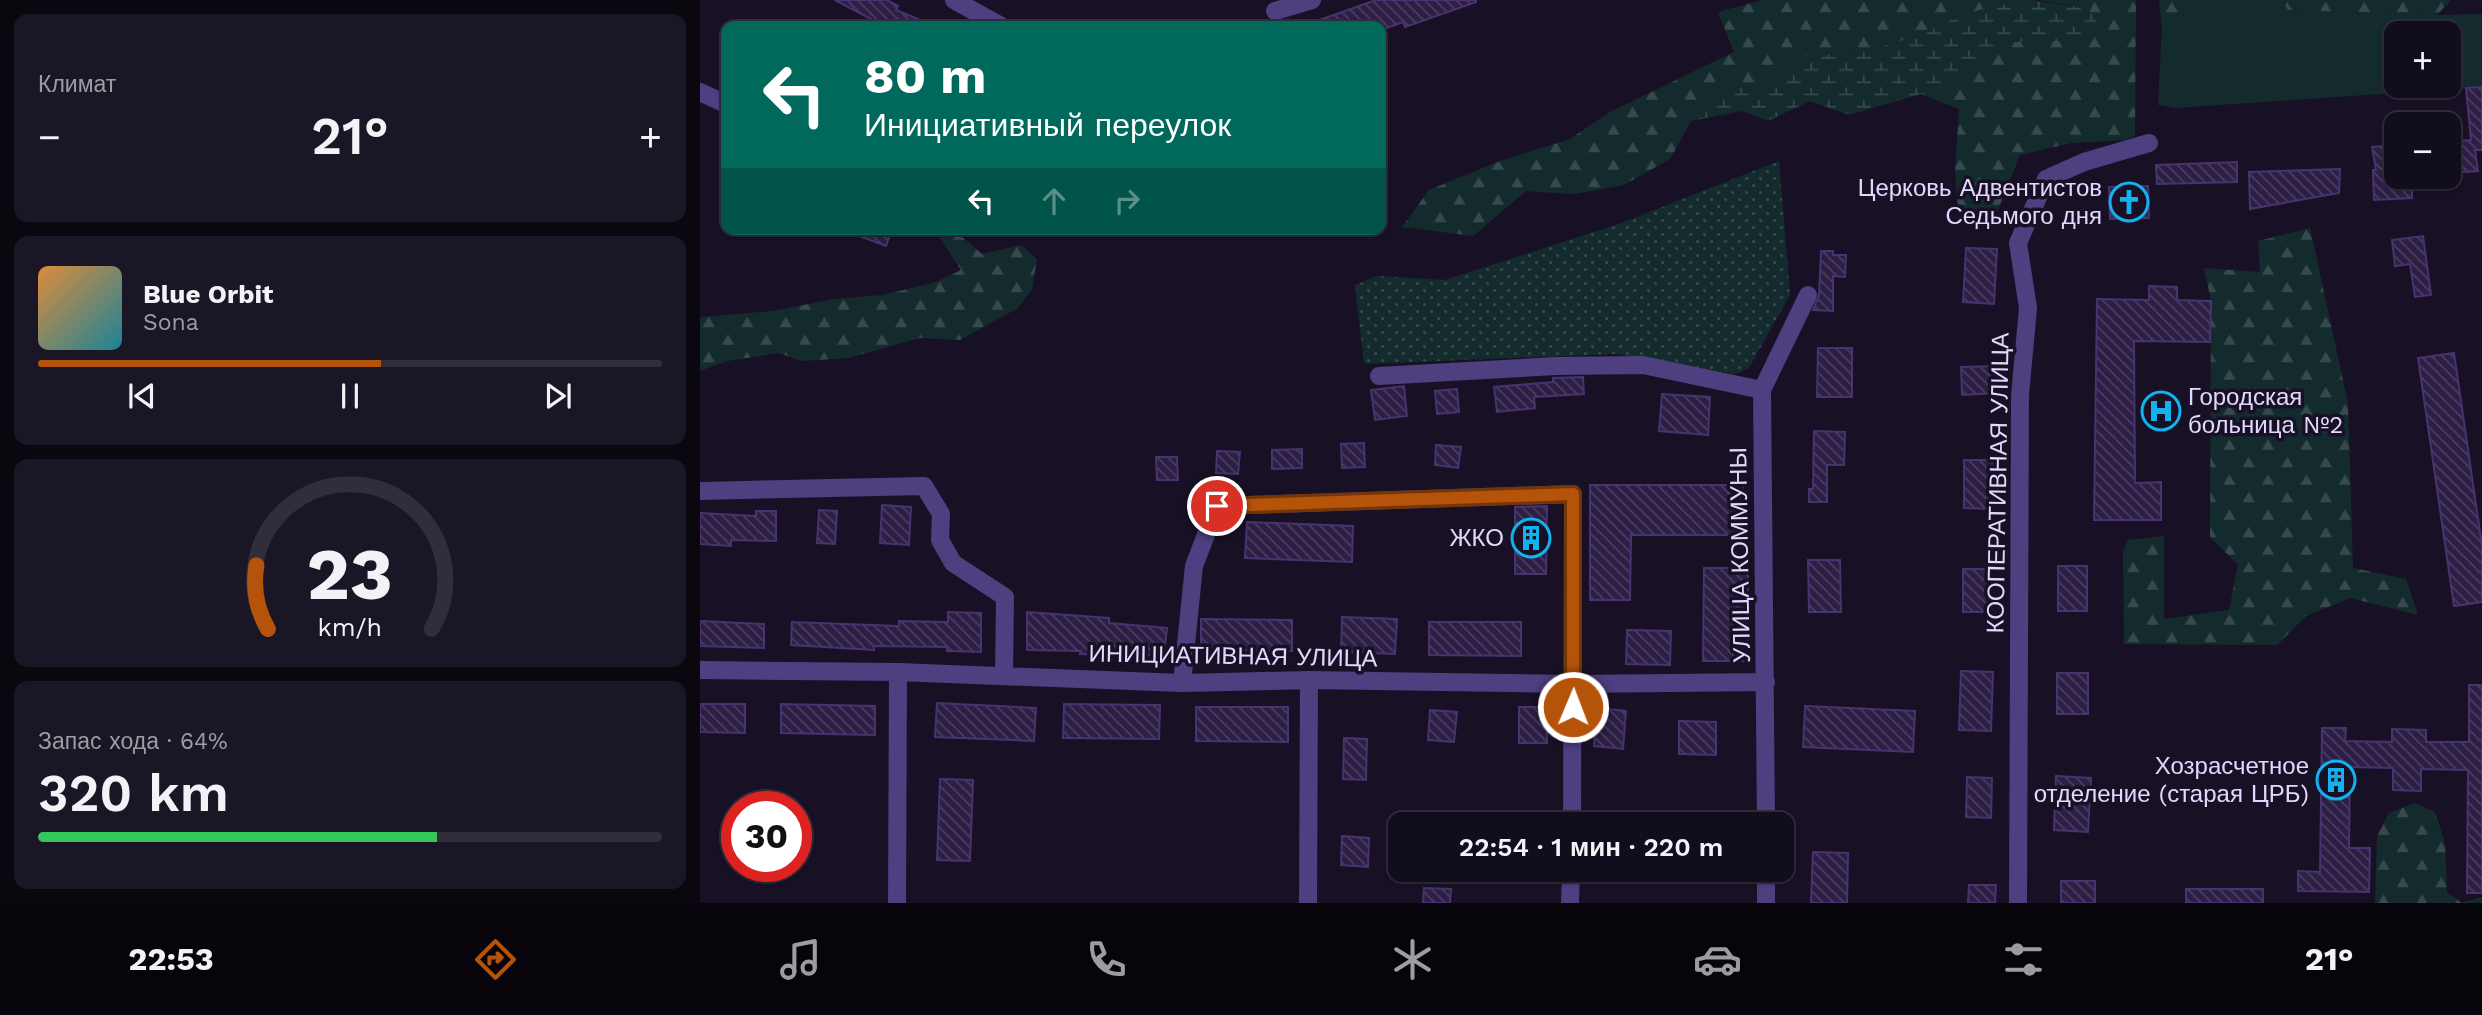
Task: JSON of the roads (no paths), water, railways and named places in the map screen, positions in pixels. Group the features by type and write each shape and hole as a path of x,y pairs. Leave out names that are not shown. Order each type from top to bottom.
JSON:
{"street":[{"path":"954,0 992,21"},
{"path":"1275,11 1312,0"},
{"path":"700,92 721,102"},
{"name":"КООПЕРАТИВНАЯ УЛИЦА","path":"2018,903 2020,395 2028,308 2018,243 2046,179 2084,162 2149,143"},
{"name":"УЛИЦА КОММУНЫ","path":"1766,812 1762,390 1808,295"},
{"path":"1379,376 1556,366 1643,365 1762,390"},
{"path":"700,491 924,486 941,514 940,540 953,563 1006,597 1004,676"},
{"path":"1182,683 1194,566 1217,506 1573,494 1572,812"},
{"name":"ИНИЦИАТИВНАЯ УЛИЦА","path":"700,670 898,671 1182,683 1309,680 1574,684 1766,682"},
{"path":"897,903 898,671"},
{"path":"1308,903 1309,680"},
{"path":"1570,903 1571,882"},
{"path":"1766,882 1766,903"}],"place":[{"name":"Церковь Адвентистов Седьмого дня","path":"2129,202"},
{"name":"Городская больница №2","path":"2161,411"},
{"name":"ЖКО","path":"1531,538"},
{"name":"Хозрасчетное отделение (старая ЦРБ)","path":"2336,780"}]}
